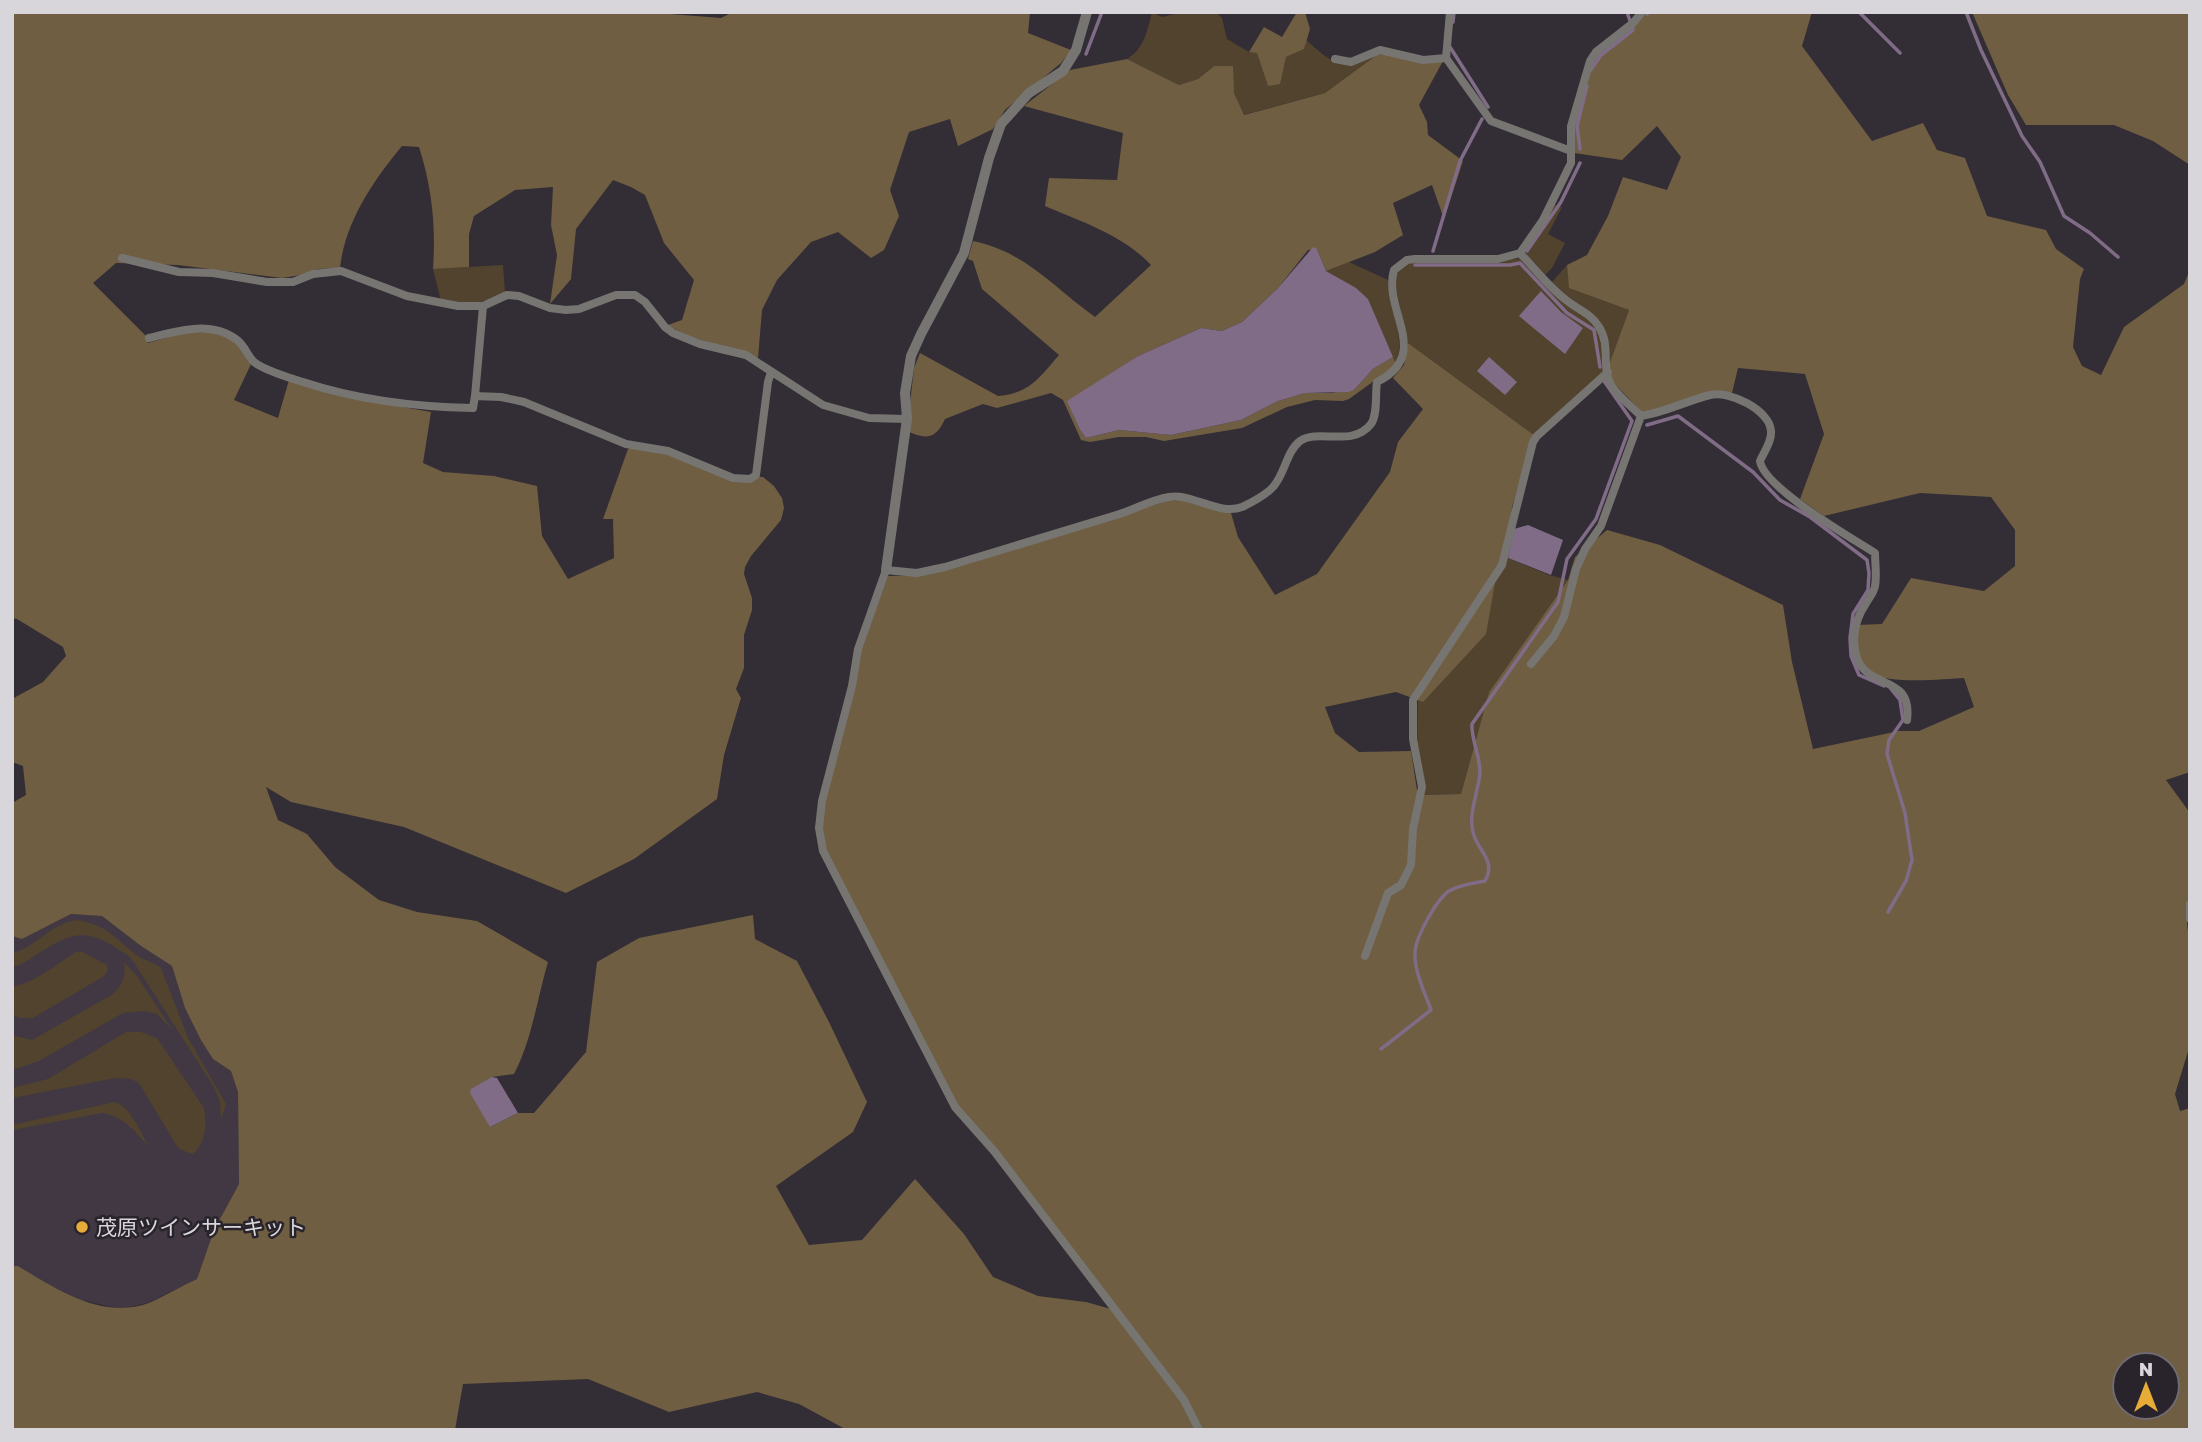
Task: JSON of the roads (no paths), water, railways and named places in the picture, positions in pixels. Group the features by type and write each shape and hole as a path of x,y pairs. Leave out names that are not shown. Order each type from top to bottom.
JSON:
{"street":[{"path":"1087,12 1076,50 1063,71 1029,93 1001,124 989,158 964,253 911,356 905,393 907,419 886,570 858,649 852,686 822,801 819,828 823,851 955,1107 994,1151 1184,1400 1199,1430"},
{"path":"1450,12 1446,58 1491,121 1571,151"},
{"path":"886,570 917,573 945,567 1134,510 1165,498 1177,496 1234,509 1245,506 1273,487 1294,447 1301,441 1307,438 1346,437 1359,433 1371,424 1377,382 1397,368 1403,352 1401,324 1391,286 1394,270 1407,260 1498,259 1520,253 1543,220 1571,163 1571,126 1590,61 1596,52 1635,18"},
{"path":"1335,59 1351,62 1380,50 1423,60 1446,58"},
{"path":"1520,253 1556,291 1587,313 1599,327 1606,339 1611,384 1642,416"},
{"path":"122,258 179,272 213,273 267,282 293,282 313,274 341,271 407,296 444,305 483,306 507,295 566,310 579,309 616,295 635,295 673,332 700,344 746,355 823,405 869,418 907,419"},
{"path":"149,338 188,328 219,331 237,340 255,363 302,382 424,407 474,408 483,306"},
{"path":"475,396 501,397 524,402 626,444 668,451 733,478 750,479 757,475 771,372"},
{"path":"1365,956 1388,893 1401,885 1411,865 1413,829 1422,787 1413,739 1413,700 1502,565 1533,442 1608,372"},
{"path":"1642,416 1661,413 1721,394 1731,396 1763,413 1771,430 1770,440 1760,461 1763,473 1783,493 1875,553 1875,587 1856,623 1856,651 1863,669 1870,676 1890,682 1903,694 1909,709 1908,720"},
{"path":"1531,664 1554,636 1564,617 1576,569 1585,549 1601,526 1642,416"},
{"path":"2190,904 2190,919"}],"waterway":[{"path":"1086,54 1102,12"},
{"path":"1453,22 1454,12"},
{"path":"1590,71 1601,55 1633,30 1627,12"},
{"path":"1859,12 1900,53"},
{"path":"1966,12 2022,136 2040,162 2064,216 2090,233 2118,257"},
{"path":"1450,47 1488,107"},
{"path":"1580,149 1577,126 1587,86"},
{"path":"1433,251 1460,161 1482,119"},
{"path":"1527,251 1561,202 1580,163"},
{"path":"1415,265 1520,263 1567,313 1594,330 1600,367"},
{"path":"1381,1049 1431,1010 1418,974 1415,952 1419,937 1433,910 1449,891 1485,881 1488,874 1488,861 1475,839 1472,825 1480,772 1472,724 1558,602 1567,559 1596,519 1632,421 1604,381"},
{"path":"1647,425 1678,416 1753,472 1780,500 1810,517 1867,560 1868,590 1853,614 1851,656 1859,675 1884,686"},
{"path":"1888,912 1906,881 1912,860 1905,813 1887,754 1889,740 1903,720 1900,700 1891,689"}],"place":[{"name":"茂原ツインサーキット","path":"82,1227"}]}
